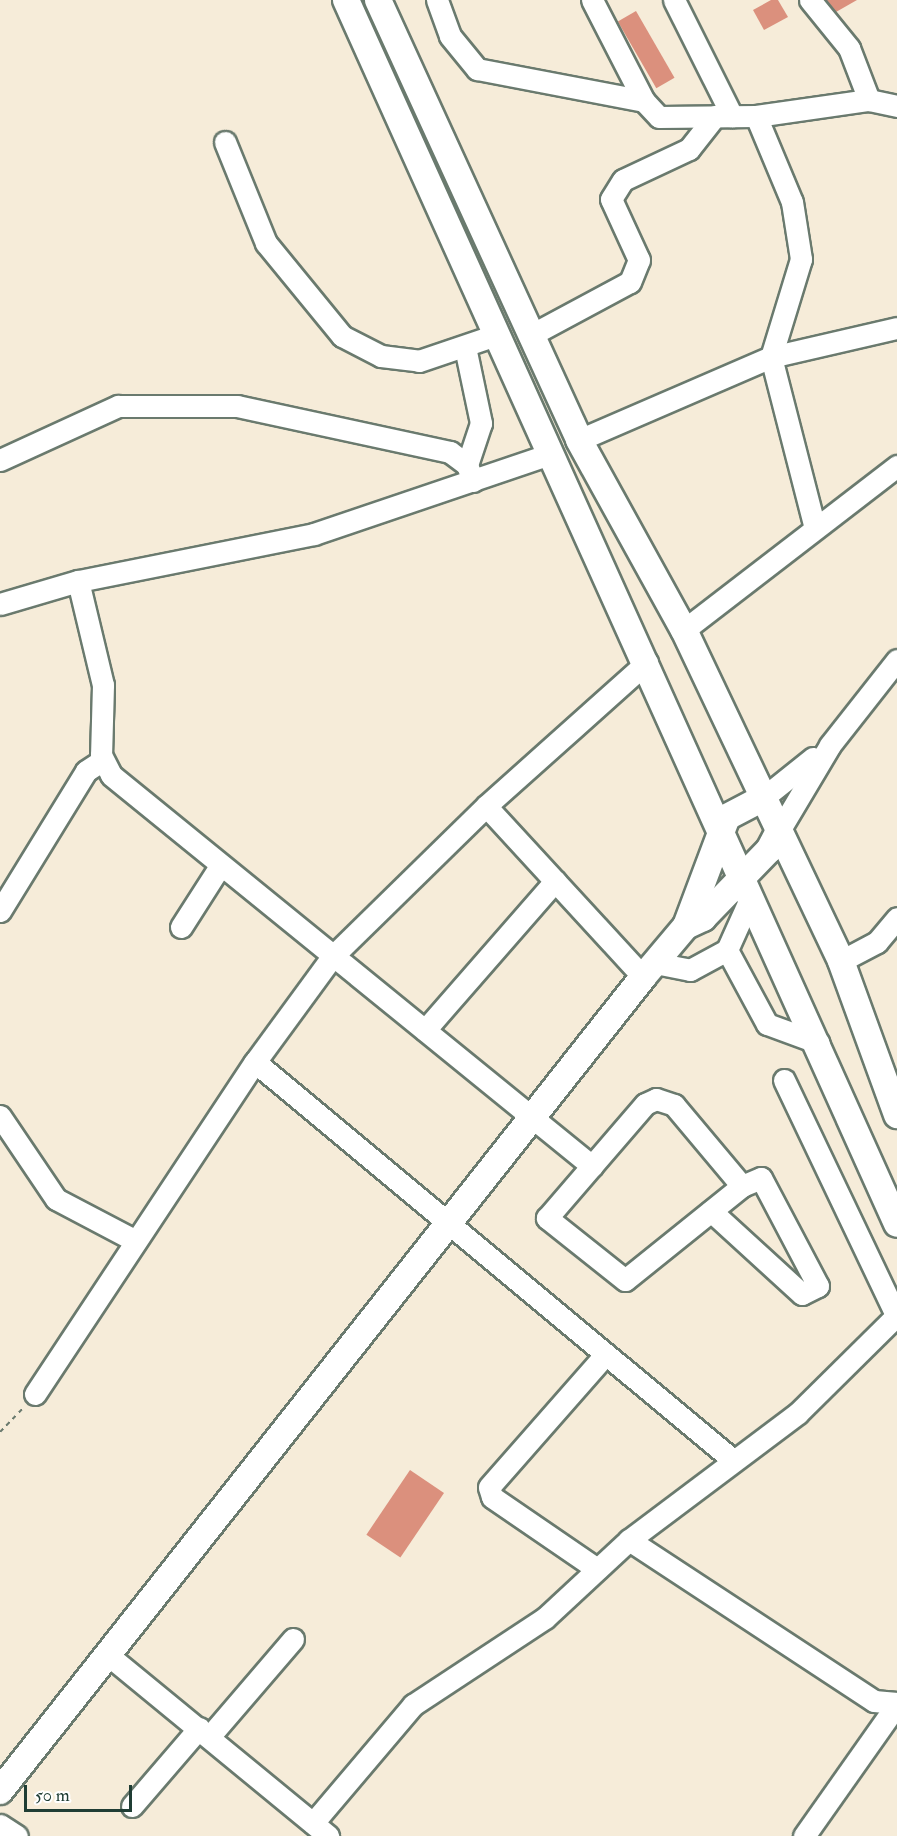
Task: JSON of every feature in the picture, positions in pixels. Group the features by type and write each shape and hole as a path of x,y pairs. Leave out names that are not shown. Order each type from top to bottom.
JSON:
{"main road":[{"path":"346,0 550,454 647,662 718,836 819,1044 897,1224"},
{"path":"378,0 579,440 684,630 841,961 897,1114"},
{"path":"0,1791 448,1222 686,926 718,836 735,811 764,798"},
{"path":"686,926 703,918 744,890 779,831"}],"street":[{"path":"437,0 450,36 477,69 644,101"},
{"path":"592,0 644,101 659,117 756,116 869,100 897,106"},
{"path":"674,0 723,116"},
{"path":"810,0 849,48 869,100"},
{"path":"531,335 630,282 639,260 611,199 623,180 689,149 723,116"},
{"path":"756,116 792,202 801,259 771,357 815,528"},
{"path":"225,142 266,243 331,327 368,351 396,359 430,360 496,335"},
{"path":"579,440 771,357 897,328"},
{"path":"465,347 481,410 479,435 470,473"},
{"path":"0,460 104,410 147,403 237,406 450,452 470,473"},
{"path":"0,604 78,581 314,534 470,473 550,454"},
{"path":"684,630 815,528 893,477"},
{"path":"78,581 103,685 103,760 111,775 331,958 535,1115 592,1166"},
{"path":"35,1394 255,1062 331,958 486,806 647,662"},
{"path":"779,831 830,745 895,666"},
{"path":"764,798 830,745"},
{"path":"0,911 86,771 103,760"},
{"path":"486,806 555,881 649,970 690,970 728,950"},
{"path":"180,927 220,866"},
{"path":"425,1030 555,881"},
{"path":"744,890 728,950 767,1024 819,1044"},
{"path":"841,961 878,942 897,918"},
{"path":"255,1062 734,1461"},
{"path":"108,1655 321,1830 413,1705 545,1618 628,1540 798,1413 897,1315 784,1080"},
{"path":"711,1211 802,1294 818,1286 761,1178 742,1186 625,1280 547,1218 645,1104 663,1099 674,1105 742,1186"},
{"path":"0,1116 56,1199 136,1242"},
{"path":"597,1569 492,1497 489,1487 606,1354"},
{"path":"628,1540 874,1701 897,1703 814,1832"},
{"path":"132,1806 293,1639"},
{"path":"0,1825 17,1836"}],"path":[{"path":"0,1432 35,1394"}],"building":[{"path":"771,0 778,0 788,17 764,30 753,10"},
{"path":"826,0 857,0 836,12"},
{"path":"636,11 674,78 656,88 618,22"},
{"path":"410,1470 444,1493 400,1558 366,1535"}]}
